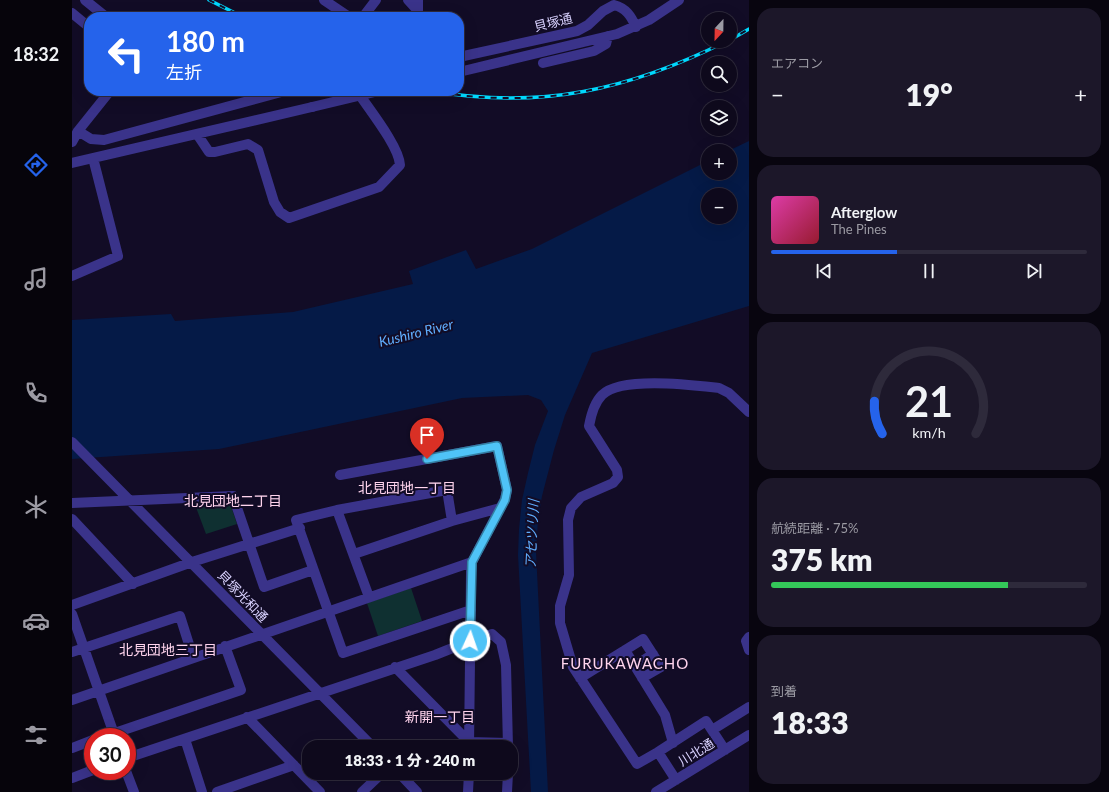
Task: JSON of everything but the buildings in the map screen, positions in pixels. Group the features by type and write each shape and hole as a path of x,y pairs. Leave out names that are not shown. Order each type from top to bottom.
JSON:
{"street":[{"path":"85,0 100,12"},
{"path":"367,12 376,0"},
{"path":"408,0 417,12"},
{"path":"418,0 418,12"},
{"path":"464,71 608,36 636,27 679,0"},
{"path":"330,1 343,12"},
{"name":"貝塚通","path":"464,56 577,31 588,25 603,11 614,5 622,7 631,15 636,27"},
{"path":"72,13 84,23"},
{"path":"543,63 594,50 606,44 608,36"},
{"path":"72,142 78,131 106,96"},
{"path":"78,131 91,139 104,140 267,96"},
{"path":"72,163 358,96"},
{"path":"197,134 209,152 215,152 248,144 258,150 274,202 280,212 289,218 379,187 400,165 400,158 392,143 359,96"},
{"path":"72,276 118,256 93,158"},
{"path":"725,750 706,721 673,743 637,764 573,666 560,623 560,606 569,575 568,520 575,502 581,497 613,483 618,477 617,470 589,426 593,408 602,395 610,389 620,385 636,383 719,388 729,393 749,412"},
{"name":"貝塚光和通","path":"72,442 93,465 192,562 366,740"},
{"path":"340,475 497,446 507,490 505,500 472,562 469,740"},
{"path":"452,521 447,490 337,510 296,520 343,653 471,610"},
{"path":"72,503 233,496 264,587 314,570"},
{"path":"354,554 452,521 500,508"},
{"path":"337,510 369,597"},
{"path":"72,519 133,584"},
{"path":"72,605 192,562 300,528"},
{"path":"72,700 472,562"},
{"path":"72,614 112,728"},
{"path":"72,652 180,616 193,657"},
{"path":"136,755 320,692 435,655 492,634 501,642 506,665 508,740"},
{"path":"749,637 746,641 749,650"},
{"path":"580,678 643,639 661,667 642,678"},
{"path":"135,728 241,690 225,646"},
{"path":"625,650 665,715 673,743"},
{"path":"635,666 653,654"},
{"path":"396,667 464,740"},
{"path":"712,730 749,707"},
{"path":"247,717 320,792"},
{"name":"川北通","path":"661,791 749,734"},
{"path":"185,739 202,792"},
{"path":"72,748 84,743"},
{"path":"658,752 676,780"},
{"path":"217,792 294,765"},
{"path":"72,778 84,773"},
{"path":"129,780 134,792"},
{"path":"362,792 375,780"},
{"path":"406,780 417,792"},
{"path":"468,780 468,792"},
{"path":"507,792 508,780"}],"green space":[{"path":"229,500 237,524 206,534 194,502"},
{"path":"411,588 422,621 378,636 367,603"}],"water":[{"path":"749,141 749,306 592,353 565,415 554,450 542,496 538,519 536,552 548,792 531,792 518,555 522,500 535,445 548,411 541,400 528,395 462,398 219,449 72,459 72,320 171,314 175,321 293,312 413,284 409,271 466,250 476,269 532,249 701,164 701,180 737,180 737,147"}],"railway":[{"path":"209,0 233,12"},
{"path":"737,36 749,29"},
{"path":"464,95 510,98 584,92 655,72 712,48"}],"district":[{"name":"北見団地一丁目","path":"407,488"},
{"name":"北見団地二丁目","path":"233,501"},
{"name":"北見団地三丁目","path":"168,650"},
{"name":"FURUKAWACHO","path":"625,664"},
{"name":"新開一丁目","path":"440,717"}],"route":[{"path":"427,459 497,446 507,490 505,500 472,562 470,641"}],"water label":[{"name":"Kushiro River","path":"416,333"},
{"name":"アセツリ川","path":"532,534"}]}
